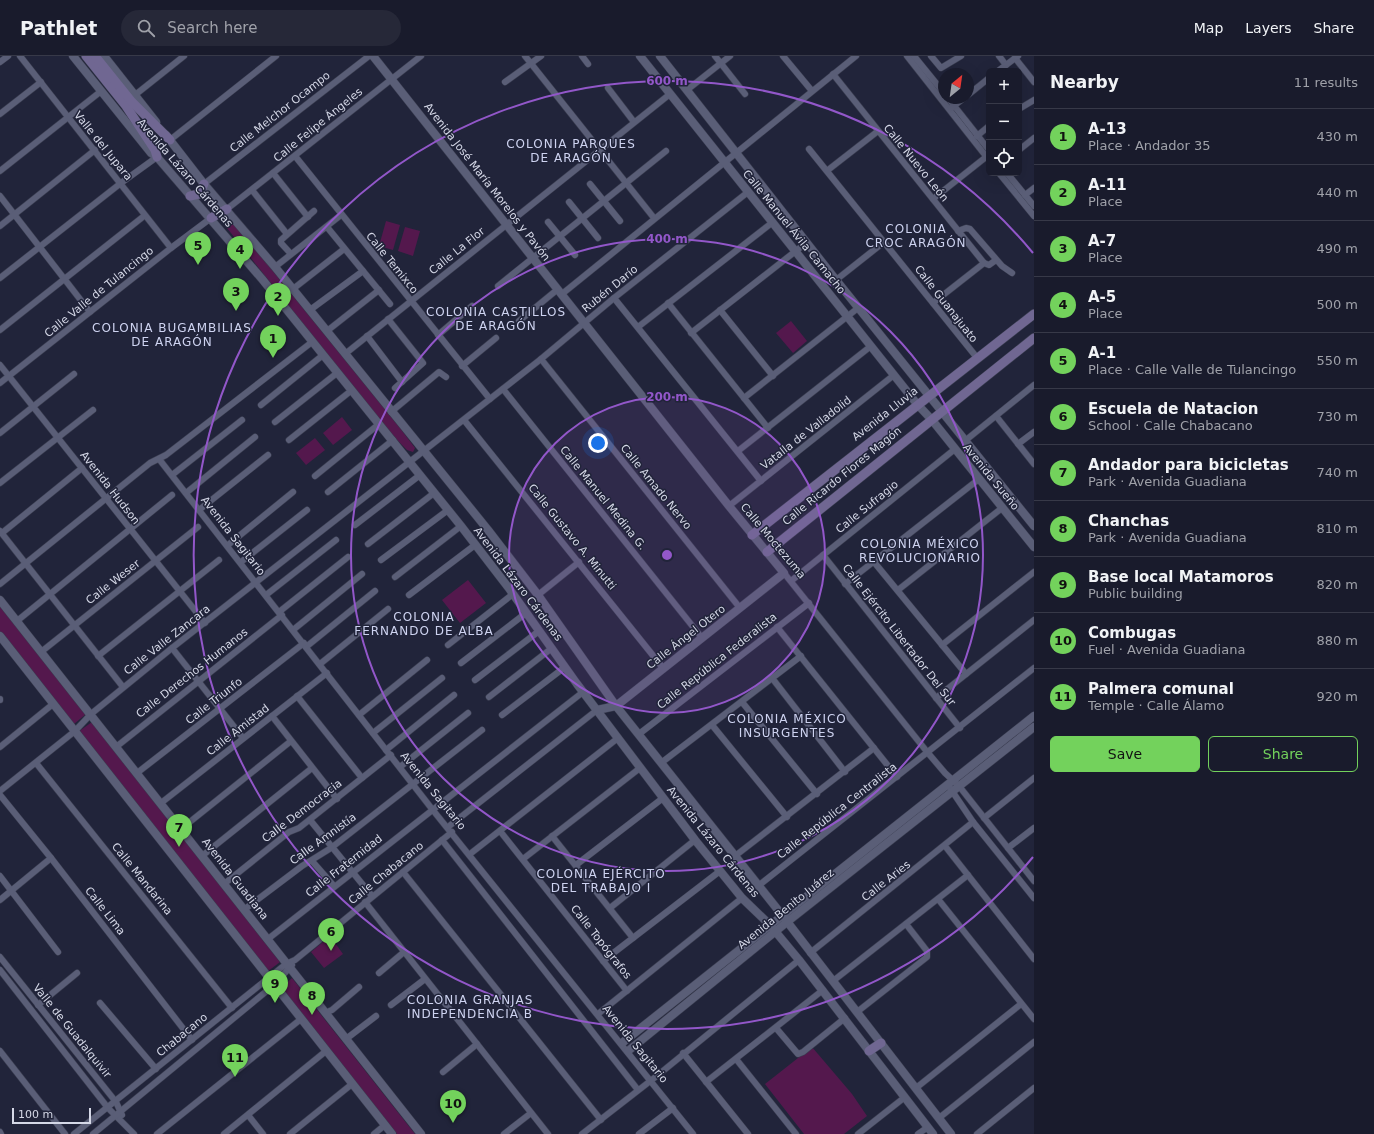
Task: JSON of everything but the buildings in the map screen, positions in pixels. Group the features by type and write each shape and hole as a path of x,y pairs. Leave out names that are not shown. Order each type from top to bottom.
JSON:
{"main road":[{"path":"86,56 170,140"},
{"path":"95,56 131,101 158,157"},
{"path":"190,196 199,194 204,184"},
{"path":"211,218 227,209"},
{"name":"Avenida Lluvia","path":"752,535 917,404 978,359 1034,314"},
{"name":"Calle Ricardo Flores Magón","path":"767,552 1034,338"},
{"path":"869,1051 881,1043"}],"street":[{"path":"0,62 8,56"},
{"name":"Valle del Jupara","path":"20,56 68,118 96,150 144,216 170,248"},
{"name":"Avenida Lázaro Cárdenas","path":"73,56 100,92 151,153 158,157 190,196 211,218 352,390 378,424 393,440 461,526 540,631 583,692 695,840 742,898 773,928 799,960 933,1134"},
{"path":"104,56 131,101 184,56"},
{"path":"170,140 276,56"},
{"name":"Calle Melchor Ocampo","path":"204,184 369,56"},
{"name":"Avenida José María Morelos y Pavón","path":"373,56 584,322"},
{"name":"Calle Felipe Ángeles","path":"227,209 421,56"},
{"path":"525,56 654,218"},
{"path":"505,82 541,56"},
{"path":"582,56 588,64"},
{"name":"Calle Manuel Ávila Camacho","path":"640,56 917,404 932,420"},
{"name":"Calle Manuel Ávila Camacho","path":"660,56 858,308 942,411"},
{"path":"715,56 745,94"},
{"path":"687,90 730,56"},
{"path":"783,56 812,91"},
{"path":"519,321 560,292 856,56"},
{"path":"907,56 986,146"},
{"path":"914,56 938,86"},
{"path":"922,66 932,57 940,68 943,68 961,56"},
{"path":"999,56 1006,65"},
{"path":"1002,68 1016,57 1034,82"},
{"name":"Calle Nuevo León","path":"833,74 984,264"},
{"path":"974,90 986,80"},
{"path":"0,114 41,82"},
{"path":"608,88 634,122"},
{"path":"0,171 100,92"},
{"name":"Calle La Flor","path":"345,354 670,94"},
{"path":"1022,107 1034,100"},
{"path":"950,104 986,155"},
{"path":"952,108 957,104"},
{"path":"977,136 986,128"},
{"path":"828,170 878,131"},
{"path":"1022,148 1034,138"},
{"name":"Avenida Lázaro Cárdenas","path":"170,140 204,184 227,209 327,331 538,595 616,706 833,981 951,1134"},
{"name":"Calle Guanajuato","path":"809,149 828,170 978,359"},
{"path":"0,226 96,150"},
{"path":"498,286 666,151"},
{"name":"Calle Temixco","path":"295,156 490,399"},
{"path":"0,278 121,183 158,157"},
{"path":"933,199 986,159"},
{"path":"273,173 308,217"},
{"path":"1001,176 1034,216"},
{"path":"1009,176 1034,206"},
{"path":"590,184 620,221"},
{"path":"1025,195 1034,188"},
{"path":"252,190 287,234"},
{"name":"Rubén Darío","path":"410,462 422,451 541,359 584,322 748,192"},
{"path":"0,196 90,312"},
{"path":"569,202 598,238"},
{"path":"291,254 280,242 314,211"},
{"path":"275,267 341,215"},
{"path":"0,330 144,216"},
{"name":"Calle Valle de Tulancingo","path":"0,383 170,248 211,218"},
{"path":"548,222 575,255"},
{"path":"638,327 772,222"},
{"path":"327,227 390,304"},
{"path":"958,231 966,228 970,229 996,260 1012,273"},
{"path":"691,333 806,242"},
{"path":"836,280 884,242"},
{"path":"292,289 344,249"},
{"path":"933,303 984,264 989,265 996,260"},
{"path":"310,310 363,271"},
{"path":"327,331 379,290"},
{"path":"614,298 761,481"},
{"path":"668,303 768,428"},
{"path":"438,335 472,306"},
{"path":"744,398 858,308"},
{"path":"720,310 773,376"},
{"path":"388,319 422,363 395,388"},
{"name":"Calle Moctezuma","path":"584,322 752,535 809,603 928,753 1034,879"},
{"path":"367,336 402,382"},
{"path":"462,366 496,338"},
{"path":"0,584 150,464 159,459 312,342"},
{"path":"738,451 871,346"},
{"path":"261,405 323,355"},
{"name":"Calle Amado Nervo","path":"541,359 740,608"},
{"name":"Avenida Hudson","path":"0,365 204,623"},
{"path":"391,412 439,372 446,377"},
{"path":"275,422 337,373"},
{"path":"0,433 74,374"},
{"name":"Vatalla de Valladolid","path":"729,506 894,375"},
{"path":"966,440 1034,385"},
{"name":"Calle Manuel Medina G.","path":"503,389 702,638"},
{"path":"289,440 352,390"},
{"path":"0,483 93,410"},
{"name":"Avenida Sueño","path":"942,411 1034,526"},
{"path":"996,416 1034,464"},
{"path":"172,475 242,420"},
{"name":"Calle Gustavo A. Minutti","path":"464,420 663,668"},
{"name":"Avenida Sueño","path":"932,420 1034,547"},
{"path":"314,476 378,424"},
{"path":"1018,444 1034,432"},
{"path":"186,493 255,437"},
{"path":"328,492 393,440"},
{"name":"Calle Sufragio","path":"791,581 955,449"},
{"path":"199,510 268,455"},
{"name":"Avenida Sagitario","path":"159,459 228,544 280,614 432,809 622,1043 693,1134"},
{"name":"Calle Valle Zancara","path":"0,791 74,731 91,714 123,687 410,462"},
{"path":"82,468 1,532 123,687"},
{"path":"355,525 420,475"},
{"path":"845,584 979,479"},
{"path":"228,544 293,492"},
{"path":"368,544 434,493"},
{"path":"17,621 172,496"},
{"path":"898,590 1002,508"},
{"path":"241,562 307,510"},
{"path":"381,560 448,510"},
{"path":"395,577 461,526"},
{"name":"Calle Weser","path":"41,652 156,562 198,527"},
{"path":"266,595 336,540"},
{"path":"408,595 475,545"},
{"name":"Calle Ejército Libertador Del Sur","path":"823,555 960,728"},
{"name":"Calle Derechos Humanos","path":"116,747 348,557"},
{"path":"98,656 219,560"},
{"path":"538,595 579,562"},
{"path":"874,562 966,674"},
{"path":"942,645 1034,572"},
{"name":"Calle Ángel Otero","path":"597,710 616,706 784,573"},
{"path":"293,630 362,574"},
{"name":"Calle Triunfo","path":"137,773 375,591"},
{"path":"448,645 512,594"},
{"name":"Avenida Guadiana","path":"0,600 421,1134"},
{"name":"Calle República Federalista","path":"639,734 809,603"},
{"path":"320,664 388,609"},
{"path":"461,663 526,613"},
{"path":"936,698 1034,620"},
{"path":"777,627 897,777"},
{"path":"475,680 540,631"},
{"path":"0,636 392,1134"},
{"path":"172,648 243,738"},
{"path":"489,696 552,648"},
{"path":"661,763 801,656"},
{"path":"359,715 427,660"},
{"path":"502,715 565,667"},
{"name":"Calle República Centralista","path":"758,886 960,728 1034,668"},
{"name":"Calle Amistad","path":"160,803 327,673"},
{"path":"373,733 442,678"},
{"path":"772,678 844,772"},
{"name":"Calle Fraternidad","path":"268,939 351,872 432,809 441,804 583,692"},
{"path":"386,750 454,695"},
{"path":"298,696 362,778"},
{"path":"742,702 817,794"},
{"path":"0,747 54,704"},
{"path":"448,827 597,710"},
{"path":"400,768 468,713"},
{"path":"272,716 337,799"},
{"path":"954,783 1034,716"},
{"path":"712,725 787,817"},
{"path":"954,783 1034,727"},
{"name":"Calle Amnistía","path":"245,909 302,866 331,848 412,783 421,778 482,730"},
{"path":"470,854 618,738"},
{"path":"181,829 291,741"},
{"path":"735,856 817,794 874,748"},
{"name":"Calle Democracia","path":"224,884 288,832 299,828 310,820 391,756"},
{"name":"Calle Mandarina","path":"36,763 232,1008"},
{"path":"202,856 312,768"},
{"path":"523,859 640,768"},
{"path":"984,818 1034,778"},
{"name":"Avenida Benito Juárez","path":"784,919 952,792 954,783"},
{"name":"Avenida Benito Juárez","path":"628,1051 773,928 954,783"},
{"path":"952,792 973,822 1034,898"},
{"name":"Calle Lima","path":"0,795 51,858 192,1040"},
{"path":"576,866 663,798"},
{"path":"310,820 331,848 372,896"},
{"name":"Calle Aries","path":"810,953 973,822"},
{"path":"1008,848 1034,828"},
{"name":"Calle Topógrafos","path":"500,831 627,991"},
{"name":"Calle Chabacano","path":"272,982 295,960 452,832"},
{"path":"552,836 633,938"},
{"path":"442,840 638,1090"},
{"path":"610,908 695,840"},
{"path":"945,846 1034,959"},
{"path":"0,900 51,858"},
{"path":"312,861 334,886"},
{"path":"604,961 720,871"},
{"path":"403,872 601,1120"},
{"path":"833,981 968,875"},
{"path":"0,876 58,952"},
{"path":"598,1014 742,898"},
{"path":"938,899 1034,1019"},
{"path":"365,902 548,1134"},
{"path":"856,1012 927,957 927,951 906,924"},
{"name":"Avenida Benito Juárez","path":"622,1043 773,928"},
{"path":"379,973 404,952"},
{"name":"Valle de Guadalquivir","path":"0,957 122,1111"},
{"path":"582,1134 799,960"},
{"name":"Valle de Guadalquivir","path":"0,970 108,1108 115,1116 122,1120 134,1134"},
{"path":"38,1005 77,973"},
{"path":"391,1005 425,979"},
{"name":"Chabacano","path":"74,1134 232,1008 272,982"},
{"name":"Chabacano","path":"93,1134 122,1111 272,982"},
{"path":"325,1013 332,1010 359,987"},
{"path":"706,1082 823,990"},
{"path":"100,1004 156,1069"},
{"path":"916,1088 1021,1004"},
{"path":"346,1039 376,1016"},
{"path":"776,1028 798,1054 803,1052 845,1018"},
{"path":"157,1134 301,1019"},
{"path":"938,1118 1034,1042"},
{"path":"443,1072 477,1044"},
{"path":"0,1051 65,1134"},
{"path":"224,1134 326,1051"},
{"path":"683,1053 748,1134"},
{"path":"736,1059 796,1134"},
{"path":"290,1134 352,1084"},
{"path":"977,1134 1034,1088"},
{"path":"858,1134 905,1097"},
{"path":"639,1134 673,1108"},
{"path":"122,1111 122,1120"},
{"path":"504,1134 531,1113"},
{"path":"248,1115 263,1134"},
{"path":"374,1134 385,1125"},
{"path":"918,1134 928,1127"}],"shaded area":[{"path":"230,218 400,428 415,448 413,452 407,450 389,432 223,223"},
{"path":"386,221 400,225 393,250 379,246"},
{"path":"405,227 420,231 413,256 398,251"},
{"path":"791,321 807,341 793,353 776,333"},
{"path":"342,417 352,430 333,445 323,433"},
{"path":"315,438 325,450 306,465 296,453"},
{"path":"468,580 486,603 460,623 442,600"},
{"path":"0,605 86,714 74,724 0,634"},
{"path":"92,722 280,962 267,972 78,732"},
{"path":"330,936 343,954 324,968 311,952"},
{"path":"292,978 415,1134 397,1134 281,988"},
{"path":"812,1047 852,1094 867,1116 844,1134 804,1134 765,1084"}],"place":[{"name":"A-1","path":"198,265"},
{"name":"A-5","path":"240,269"},
{"name":"A-7","path":"236,311"},
{"name":"A-11","path":"278,316"},
{"name":"A-13","path":"273,358"},
{"name":"Andador para bicicletas","path":"179,847"},
{"name":"Escuela de Natacion","path":"331,951"},
{"name":"Base local Matamoros","path":"275,1003"},
{"name":"Chanchas","path":"312,1015"},
{"name":"Palmera comunal","path":"235,1077"},
{"name":"Combugas","path":"453,1123"}],"district":[{"name":"COLONIA PARQUES DE ARAGÓN","path":"571,151"},
{"name":"COLONIA CROC ARAGÓN","path":"916,236"},
{"name":"COLONIA CASTILLOS DE ARAGÓN","path":"496,319"},
{"name":"COLONIA BUGAMBILIAS DE ARAGÓN","path":"172,335"},
{"name":"COLONIA MÉXICO REVOLUCIONARIO","path":"920,551"},
{"name":"COLONIA FERNANDO DE ALBA","path":"424,624"},
{"name":"COLONIA MÉXICO INSURGENTES","path":"787,726"},
{"name":"COLONIA EJÉRCITO DEL TRABAJO I","path":"601,881"},
{"name":"COLONIA GRANJAS INDEPENDENCIA B","path":"470,1007"}]}
